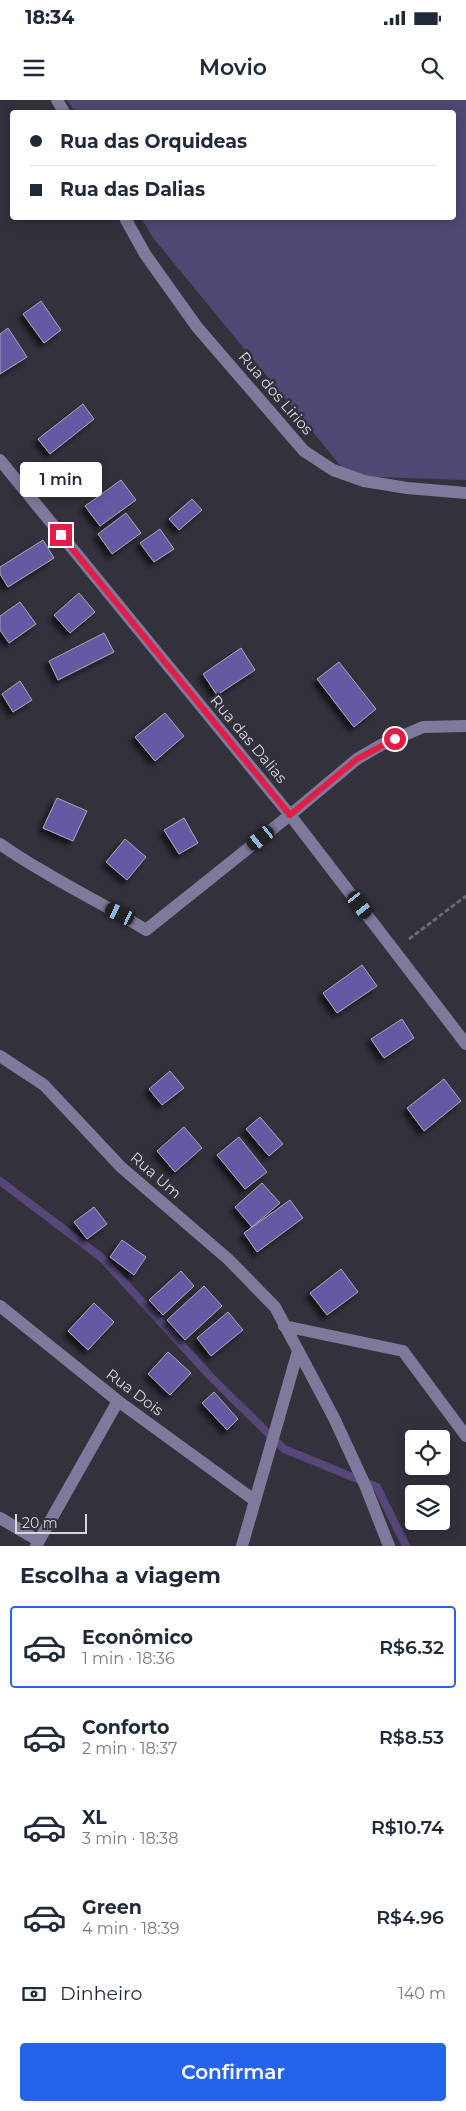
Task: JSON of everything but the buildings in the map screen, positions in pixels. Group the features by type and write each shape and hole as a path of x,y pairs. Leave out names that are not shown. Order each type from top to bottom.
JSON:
{"street":[{"name":"Rua dos Lirios","path":"126,220 145,254 197,328 304,451 333,470 364,481 406,488 466,493"},
{"name":"Rua das Dalias","path":"0,460 290,815 466,1044"},
{"path":"0,844 29,865 146,930 357,759 381,745 423,727 466,726"},
{"name":"Rua Um","path":"0,1056 44,1085 121,1167 228,1259 274,1307 334,1418 365,1485 389,1546"},
{"name":"Rua Dois","path":"0,1306 118,1401 254,1500"},
{"path":"284,1326 403,1351 466,1436"},
{"path":"242,1546 267,1453 298,1351"},
{"path":"0,1518 37,1543 118,1401"}],"path":[{"path":"394,950 466,896"}],"shaded area":[{"path":"67,100 466,100 466,480 349,476 154,239 142,220 456,220 456,110 74,110"}],"waterway":[{"path":"0,1181 102,1258 211,1377 284,1449 377,1487 406,1546"}],"route":[{"path":"61,535 290,815 357,759 395,739"}]}
